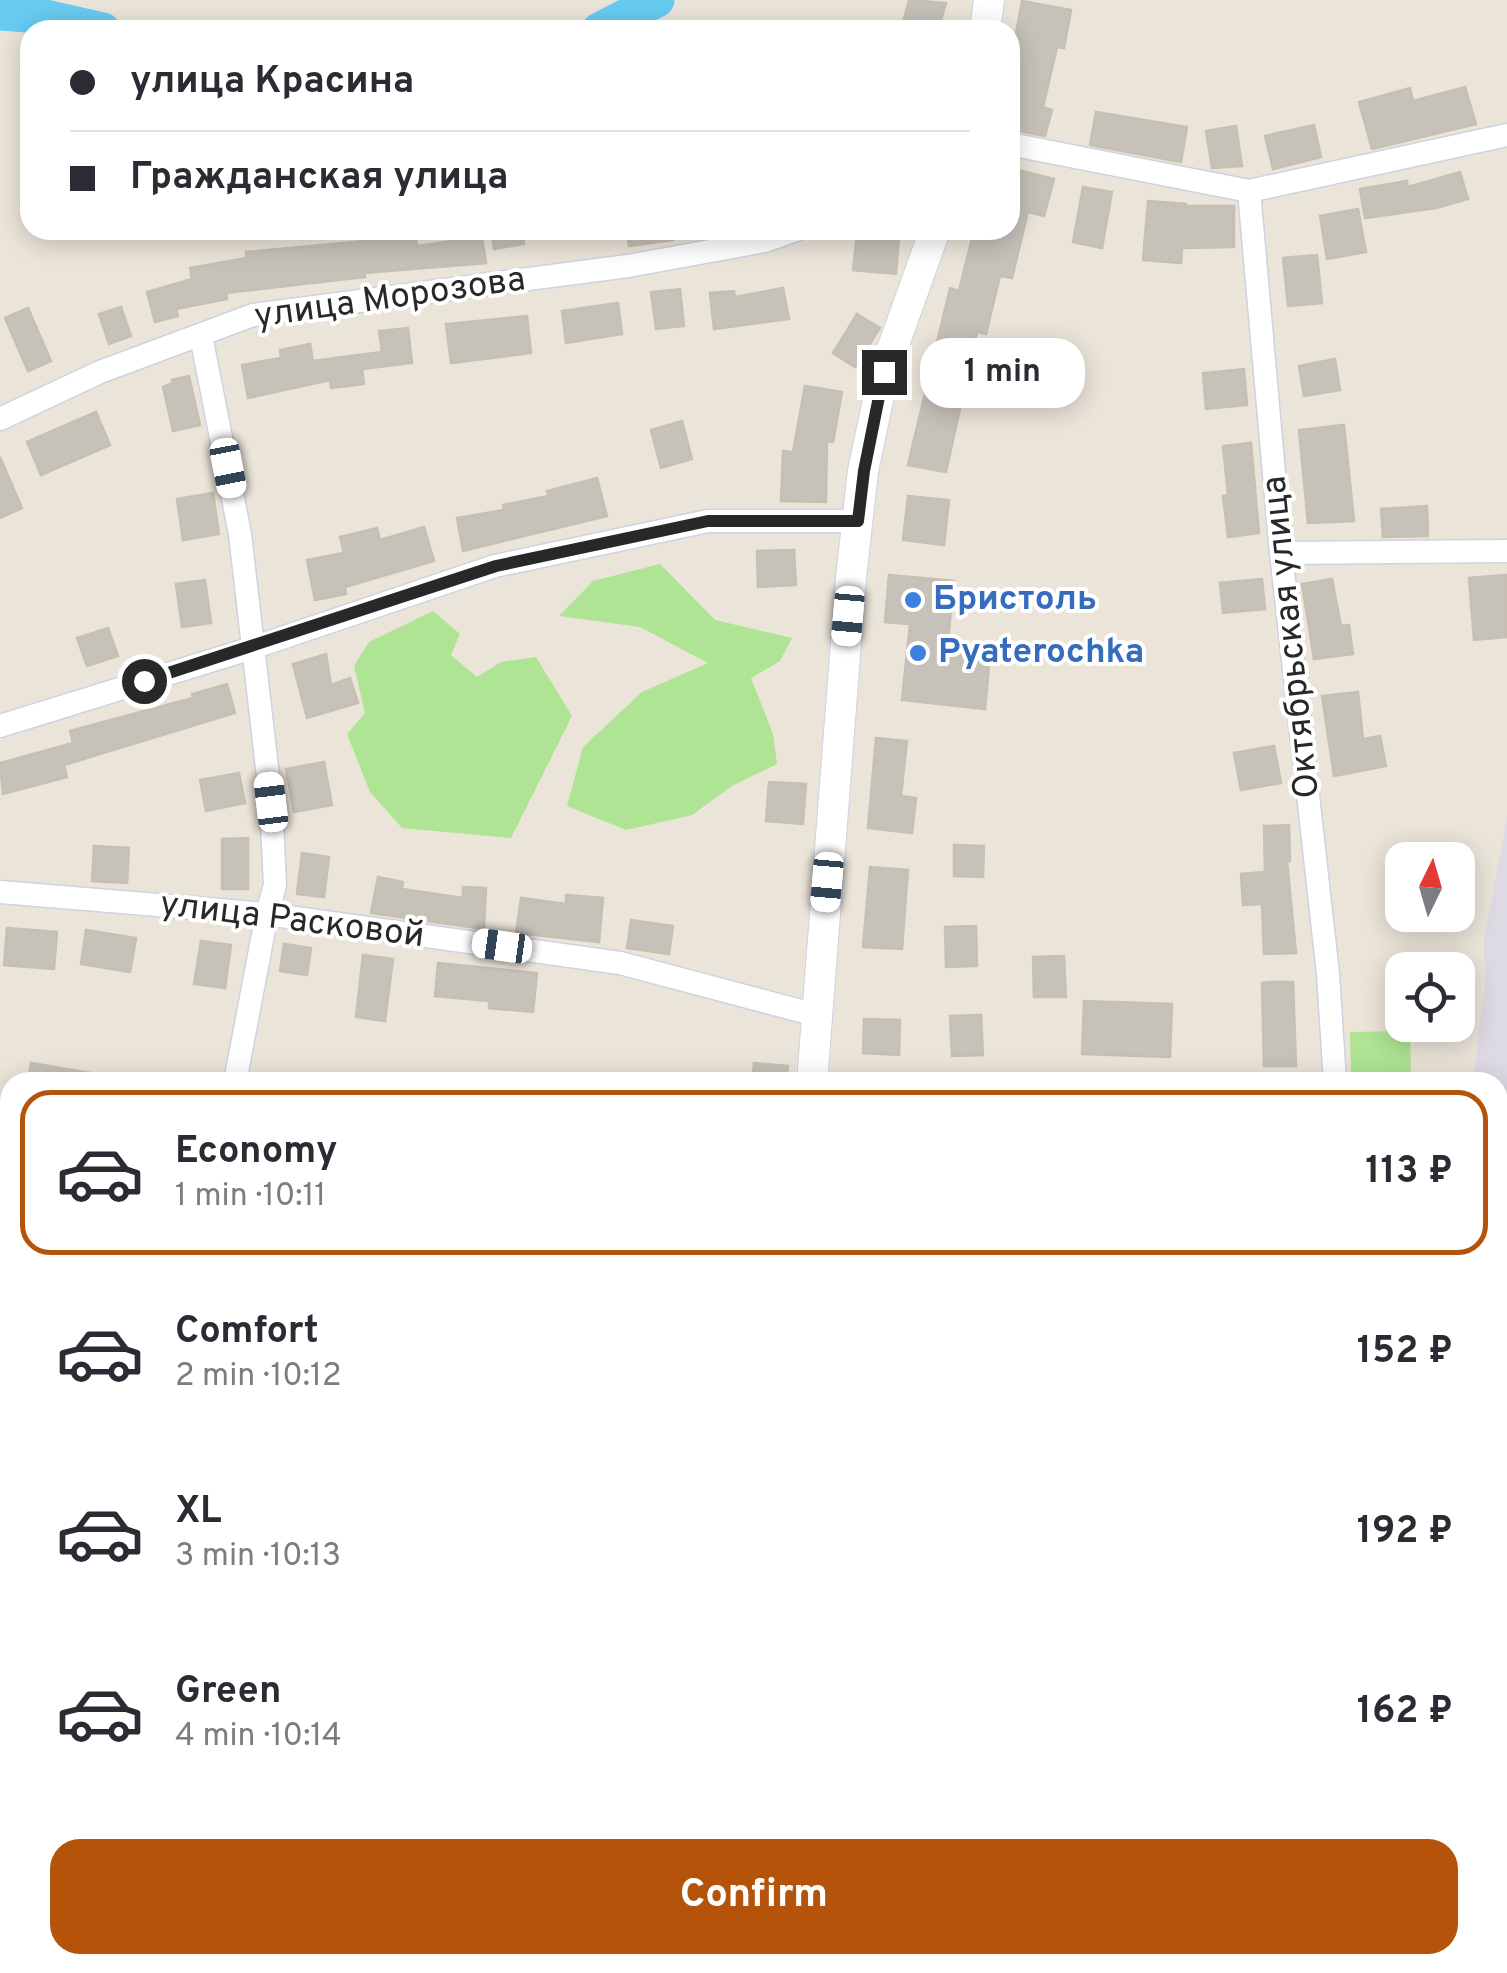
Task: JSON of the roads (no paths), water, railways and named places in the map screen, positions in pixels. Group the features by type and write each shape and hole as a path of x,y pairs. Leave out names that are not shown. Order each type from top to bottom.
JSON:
{"street":[{"path":"1020,146 1249,191 1507,135"},
{"name":"Октябрьская улица","path":"1249,191 1281,553 1328,974 1334,1072"},
{"name":"улица Морозова","path":"0,419 100,372 252,315 628,266 768,240"},
{"path":"813,1072 864,471 884,372 930,240"},
{"path":"201,336 240,534 274,852 275,885 237,1072"},
{"path":"0,726 252,648 496,566 708,521 858,521"},
{"path":"1281,553 1507,551"},
{"name":"улица Расковой","path":"0,892 267,914 620,963 816,1016"}],"waterway":[{"path":"618,20 657,0"},
{"path":"0,13 59,20"}],"place":[{"name":"Бристоль","path":"913,600"},
{"name":"Pyaterochka","path":"918,653"}]}
